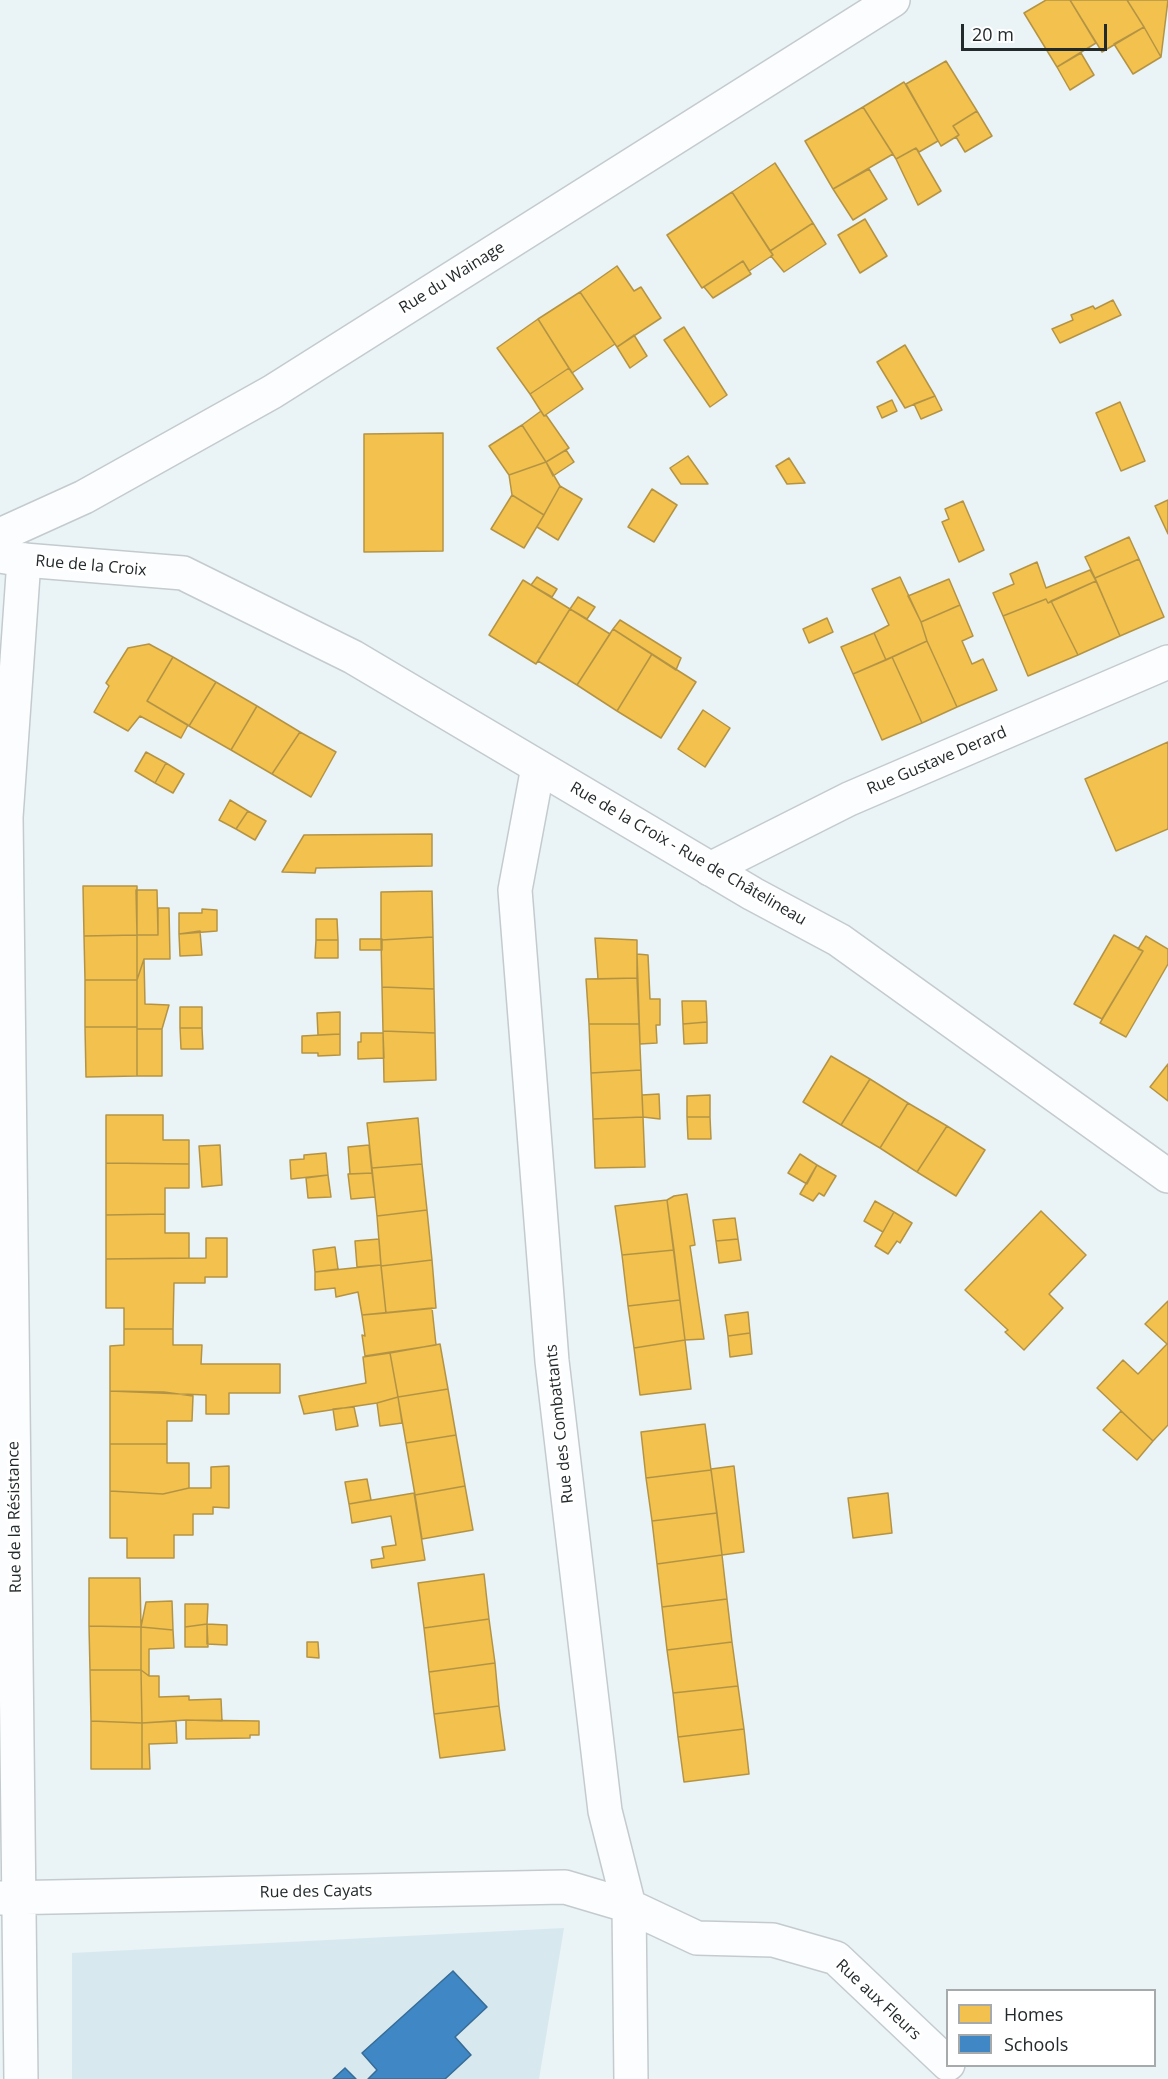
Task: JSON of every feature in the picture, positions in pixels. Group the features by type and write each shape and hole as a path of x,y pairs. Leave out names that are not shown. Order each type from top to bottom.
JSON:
{"street":[{"name":"Rue du Wainage","path":"0,535 84,497 272,392 893,0"},
{"name":"Rue de la Croix","path":"12,558 183,573"},
{"name":"Rue de la Résistance","path":"12,558 6,817 10,1898 21,2079"},
{"name":"Rue de la Croix - Rue de Châtelineau","path":"183,573 353,657 710,869 839,940 1168,1176"},
{"name":"Rue Gustave Derard","path":"710,869 849,798 1168,662"},
{"name":"Rue des Combattants","path":"538,767 515,890 552,1361 604,1811 629,1906 631,2079"},
{"name":"Rue des Cayats","path":"10,1898 565,1887 629,1906"},
{"name":"Rue aux Fleurs","path":"629,1906 697,1938 773,1940 836,1958 946,2063"},
{"name":"Rue aux Fleurs","path":"950,2067 963,2079"}],"shaded area":[{"path":"564,1928 539,2079 72,2079 72,1953"}],"building: Homes":[{"path":"1046,0 1070,0 1096,43 1057,67 1024,13"},
{"path":"1070,0 1127,0 1144,27 1102,52"},
{"path":"1127,0 1168,0 1161,57 1144,27"},
{"path":"1144,27 1161,57 1133,74 1114,44"},
{"path":"1081,53 1094,75 1070,90 1057,67"},
{"path":"946,61 977,111 953,126 959,135 941,146 906,84"},
{"path":"904,82 938,141 919,152 916,148 896,159 863,107"},
{"path":"863,107 893,154 833,189 805,141"},
{"path":"977,111 992,136 965,152 956,137 959,135 953,126"},
{"path":"916,148 941,191 918,205 896,159"},
{"path":"775,163 813,223 770,251 732,192"},
{"path":"869,169 887,199 853,220 833,189"},
{"path":"732,192 773,255 749,271 743,261 702,288 667,235"},
{"path":"865,219 887,256 860,273 838,235"},
{"path":"813,223 826,244 784,272 771,256 773,255 770,251"},
{"path":"743,261 751,274 713,298 704,287"},
{"path":"617,266 634,291 641,287 661,318 617,347 580,292"},
{"path":"580,292 615,344 572,373 538,319"},
{"path":"1113,300 1121,315 1060,343 1052,329 1073,320 1071,315 1093,306 1095,309"},
{"path":"538,319 569,368 530,394 497,348"},
{"path":"684,327 727,395 710,407 664,340"},
{"path":"634,335 647,356 630,368 617,347"},
{"path":"905,345 935,396 905,408 877,362"},
{"path":"569,368 583,389 544,416 530,394"},
{"path":"935,396 942,410 921,419 914,404"},
{"path":"892,400 897,411 882,418 877,407"},
{"path":"1120,402 1145,461 1121,471 1096,413"},
{"path":"541,411 569,448 546,462 522,425"},
{"path":"522,425 546,462 509,475 489,446"},
{"path":"443,433 443,551 364,552 364,434"},
{"path":"566,450 574,462 553,476 546,462"},
{"path":"688,456 708,484 681,484 670,468"},
{"path":"789,458 805,483 787,484 776,466"},
{"path":"546,462 560,486 544,515 512,495 509,475"},
{"path":"560,486 582,499 558,540 537,527"},
{"path":"652,489 677,505 654,542 628,527"},
{"path":"512,495 544,515 524,548 491,529"},
{"path":"1168,500 1168,534 1155,506"},
{"path":"963,501 984,550 959,562 942,522 949,519 945,509"},
{"path":"1129,537 1139,559 1095,578 1085,557"},
{"path":"1139,559 1164,617 1120,636 1095,578"},
{"path":"1037,562 1046,588 1090,570 1096,581 1048,603 1046,599 1003,616 993,593 1014,584 1010,574"},
{"path":"537,577 557,589 552,597 531,585"},
{"path":"900,577 921,622 927,641 886,660 874,633 889,625 872,589"},
{"path":"949,579 960,605 921,622 908,596"},
{"path":"523,580 570,609 536,664 489,635"},
{"path":"1096,581 1120,636 1078,655 1051,601"},
{"path":"578,597 595,607 587,619 570,609"},
{"path":"1046,599 1048,603 1051,601 1078,655 1028,676 1003,616"},
{"path":"960,605 973,636 962,641 972,664 983,659 997,690 957,707 927,641 921,622"},
{"path":"570,609 610,634 577,685 538,661"},
{"path":"827,618 833,632 809,643 803,629"},
{"path":"620,620 681,658 676,670 613,629"},
{"path":"613,629 652,654 617,711 577,685"},
{"path":"874,633 886,660 853,674 841,647"},
{"path":"927,641 957,707 922,723 892,657"},
{"path":"149,644 173,657 147,701 188,725 181,738 140,716 128,731 94,712 109,686 106,683 128,648"},
{"path":"652,654 696,682 661,738 617,711"},
{"path":"173,657 216,682 189,726 147,701"},
{"path":"892,657 922,723 882,740 853,674"},
{"path":"216,682 257,706 231,750 189,726"},
{"path":"257,706 300,732 272,774 231,750"},
{"path":"703,710 730,728 705,767 678,749"},
{"path":"300,732 336,752 311,797 272,774"},
{"path":"1168,742 1168,829 1116,851 1085,779"},
{"path":"146,752 166,763 155,783 135,771"},
{"path":"166,763 184,774 173,793 155,783"},
{"path":"230,800 248,811 236,829 219,820"},
{"path":"248,811 266,821 255,840 236,829"},
{"path":"432,834 432,866 316,868 315,873 282,872 304,835"},
{"path":"83,886 137,886 137,935 84,936"},
{"path":"136,890 157,890 158,935 137,935"},
{"path":"432,891 433,937 381,940 381,892"},
{"path":"158,908 169,908 170,959 144,959 137,980 137,935 158,935"},
{"path":"202,909 217,910 217,931 179,934 179,913 202,913"},
{"path":"316,919 337,919 338,940 316,940"},
{"path":"200,931 202,955 180,956 179,934"},
{"path":"137,935 137,980 85,980 84,936"},
{"path":"1114,935 1143,951 1102,1019 1074,1004"},
{"path":"1146,936 1168,949 1168,964 1126,1037 1100,1023 1143,951 1138,949"},
{"path":"433,937 434,989 382,987 381,940"},
{"path":"595,938 637,940 637,978 598,979"},
{"path":"360,939 382,939 382,950 360,950"},
{"path":"316,940 338,940 338,958 315,958"},
{"path":"637,954 648,955 650,999 660,999 660,1025 656,1025 657,1043 640,1044"},
{"path":"144,959 145,1004 169,1005 162,1029 137,1029 137,980"},
{"path":"637,978 639,1024 589,1024 586,979"},
{"path":"85,980 137,980 137,1027 85,1027"},
{"path":"382,987 434,989 435,1033 383,1031"},
{"path":"682,1001 706,1001 707,1022 683,1024"},
{"path":"180,1007 202,1007 202,1028 180,1028"},
{"path":"340,1012 340,1034 318,1035 317,1013"},
{"path":"707,1022 707,1043 684,1044 683,1024"},
{"path":"589,1024 639,1024 641,1070 591,1073"},
{"path":"85,1027 137,1027 137,1076 86,1077"},
{"path":"180,1028 202,1028 203,1049 181,1049"},
{"path":"137,1029 162,1029 162,1076 137,1076"},
{"path":"383,1031 435,1033 436,1080 384,1082"},
{"path":"361,1033 383,1033 384,1058 358,1059 358,1042 361,1042"},
{"path":"340,1034 340,1055 318,1056 318,1053 302,1053 302,1036"},
{"path":"831,1056 870,1079 841,1125 803,1102"},
{"path":"1168,1064 1168,1101 1150,1087"},
{"path":"641,1070 643,1117 593,1119 591,1073"},
{"path":"870,1079 908,1103 880,1148 841,1125"},
{"path":"659,1094 660,1119 643,1117 642,1095"},
{"path":"710,1095 710,1117 687,1117 687,1096"},
{"path":"908,1103 947,1126 917,1172 880,1148"},
{"path":"106,1115 163,1115 163,1140 189,1140 189,1164 106,1163"},
{"path":"643,1117 645,1167 595,1168 593,1119"},
{"path":"687,1117 710,1117 711,1139 688,1139"},
{"path":"418,1118 422,1164 372,1168 367,1123"},
{"path":"947,1126 985,1150 956,1196 917,1172"},
{"path":"220,1145 222,1185 202,1187 199,1146"},
{"path":"369,1145 372,1173 350,1174 348,1147"},
{"path":"326,1153 328,1175 291,1179 290,1160 304,1159 304,1155"},
{"path":"800,1154 817,1165 807,1184 788,1173"},
{"path":"106,1163 189,1164 189,1188 165,1188 165,1214 106,1215"},
{"path":"422,1164 427,1210 377,1216 372,1168"},
{"path":"817,1165 836,1176 824,1196 819,1193 813,1201 800,1194"},
{"path":"372,1173 375,1197 351,1199 348,1174"},
{"path":"328,1175 331,1197 308,1198 306,1178"},
{"path":"687,1194 695,1245 690,1246 704,1339 685,1340 667,1200 674,1196"},
{"path":"667,1200 674,1250 622,1255 615,1206"},
{"path":"875,1201 894,1212 883,1232 864,1221"},
{"path":"427,1210 432,1260 381,1266 377,1216"},
{"path":"1041,1211 1086,1255 1049,1294 1063,1308 1024,1350 1005,1332 1008,1330 965,1290"},
{"path":"894,1212 912,1223 900,1243 897,1241 888,1254 875,1246"},
{"path":"165,1214 165,1233 189,1233 189,1258 106,1259 106,1215"},
{"path":"735,1218 738,1239 716,1241 713,1220"},
{"path":"206,1238 227,1238 227,1277 205,1277 205,1283 174,1283 173,1329 124,1329 124,1308 106,1308 106,1259 206,1258"},
{"path":"379,1239 381,1265 357,1267 355,1241"},
{"path":"738,1239 741,1260 719,1263 716,1241"},
{"path":"335,1247 338,1269 315,1272 313,1250"},
{"path":"674,1250 680,1300 628,1306 622,1255"},
{"path":"432,1260 436,1308 386,1313 381,1266"},
{"path":"381,1265 386,1313 362,1315 358,1292 336,1297 335,1288 315,1290 315,1272"},
{"path":"680,1300 685,1340 634,1348 628,1306"},
{"path":"1168,1301 1168,1343 1167,1344 1145,1324"},
{"path":"432,1308 436,1345 365,1356 362,1315"},
{"path":"748,1312 750,1333 728,1336 725,1315"},
{"path":"124,1329 173,1329 173,1345 202,1345 201,1364 280,1364 280,1393 229,1393 229,1414 206,1414 206,1395 110,1391 110,1346 124,1345"},
{"path":"750,1333 752,1354 730,1357 728,1336"},
{"path":"685,1340 691,1389 640,1395 634,1348"},
{"path":"1168,1343 1168,1425 1153,1441 1097,1388 1123,1360 1138,1374"},
{"path":"440,1344 448,1389 398,1397 390,1353"},
{"path":"390,1353 398,1397 377,1403 304,1414 299,1396 366,1383 363,1357"},
{"path":"448,1389 456,1435 406,1443 398,1397"},
{"path":"110,1391 164,1392 193,1396 192,1421 167,1421 167,1444 110,1444"},
{"path":"398,1397 402,1423 380,1426 377,1403"},
{"path":"354,1407 358,1426 336,1430 333,1409"},
{"path":"1121,1411 1153,1441 1137,1460 1103,1430"},
{"path":"705,1424 711,1470 646,1478 641,1432"},
{"path":"456,1435 465,1486 415,1495 406,1443"},
{"path":"110,1444 167,1444 167,1463 189,1463 189,1488 163,1494 110,1491"},
{"path":"229,1466 229,1508 213,1507 213,1514 193,1514 193,1535 174,1535 174,1558 127,1558 127,1538 110,1538 110,1491 163,1494 189,1488 211,1488 211,1467"},
{"path":"734,1466 744,1552 722,1555 711,1469"},
{"path":"711,1470 717,1513 652,1521 646,1478"},
{"path":"367,1479 371,1500 349,1504 345,1482"},
{"path":"465,1486 473,1530 422,1539 415,1495"},
{"path":"414,1493 425,1560 372,1568 371,1560 384,1558 382,1547 396,1545 391,1516 352,1523 349,1504"},
{"path":"888,1493 892,1533 853,1538 848,1498"},
{"path":"717,1513 722,1555 657,1564 652,1521"},
{"path":"722,1555 727,1599 662,1607 657,1564"},
{"path":"484,1574 489,1619 424,1628 418,1583"},
{"path":"89,1578 140,1578 141,1627 89,1626"},
{"path":"727,1599 732,1642 667,1650 662,1607"},
{"path":"172,1601 173,1630 141,1627 146,1602"},
{"path":"185,1604 208,1604 207,1624 185,1627"},
{"path":"489,1619 495,1663 429,1672 424,1628"},
{"path":"207,1624 227,1625 227,1645 207,1644"},
{"path":"207,1624 208,1647 185,1647 185,1627"},
{"path":"89,1626 141,1627 141,1670 90,1670"},
{"path":"141,1627 173,1630 174,1648 149,1649 149,1676 141,1670"},
{"path":"307,1642 318,1642 319,1658 307,1657"},
{"path":"732,1642 738,1686 673,1693 667,1650"},
{"path":"495,1663 499,1706 434,1714 429,1672"},
{"path":"90,1670 141,1670 142,1723 91,1721"},
{"path":"141,1670 149,1676 159,1676 159,1697 189,1696 189,1700 221,1699 222,1721 186,1720 142,1723"},
{"path":"738,1686 744,1729 678,1737 673,1693"},
{"path":"499,1706 505,1750 440,1758 434,1714"},
{"path":"186,1720 259,1721 259,1735 250,1735 250,1738 186,1739"},
{"path":"91,1721 142,1723 142,1769 91,1769"},
{"path":"176,1721 177,1743 149,1744 150,1769 142,1769 142,1723"},
{"path":"744,1729 749,1774 684,1782 678,1737"}],"building: Schools":[{"path":"453,1971 487,2007 455,2037 471,2055 445,2079 368,2079 377,2070 362,2053"},
{"path":"345,2068 356,2079 333,2079"}]}
